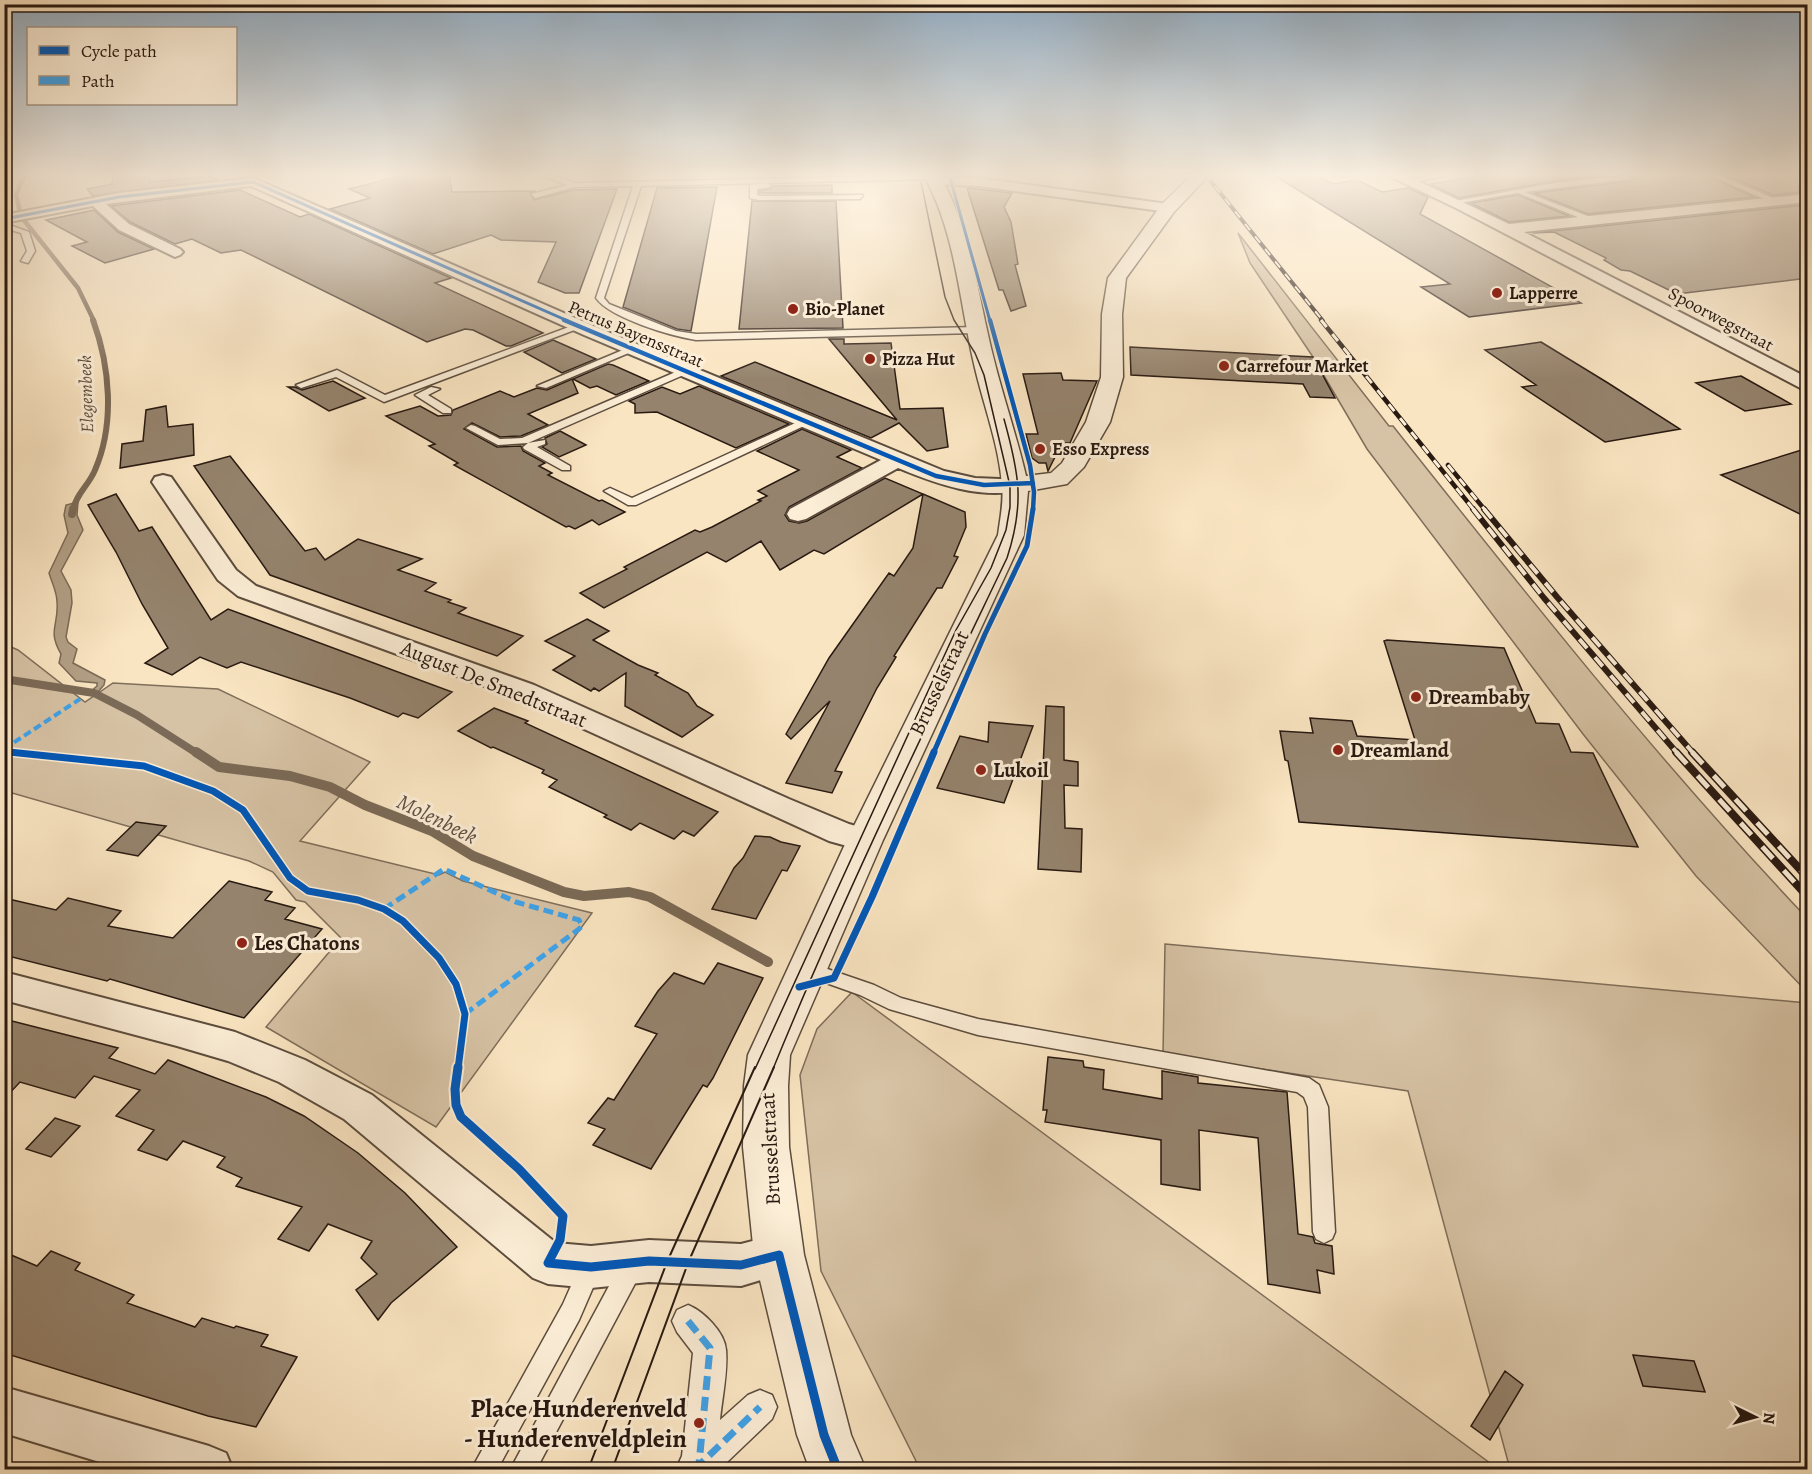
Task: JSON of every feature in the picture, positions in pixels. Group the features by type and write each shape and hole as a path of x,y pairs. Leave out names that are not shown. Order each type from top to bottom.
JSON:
{"street":[{"path":"156,243 175,252"},
{"name":"Petrus Bayensstraat","path":"398,243 633,349 897,460 959,483 984,486 1015,485"},
{"name":"Brusselstraat","path":"838,1470 824,1435 779,1255 766,1147 767,1075 769,1055 807,969 963,632 1002,557 1012,527 1015,485 976,330 973,302 958,243"},
{"path":"1015,485 1058,479 1072,467 1098,422 1112,377 1112,314 1117,278 1143,243"},
{"name":"Spoorwegstraat","path":"1533,243 1808,386"},
{"path":"798,514 897,460"},
{"name":"August De Smedtstraat","path":"163,482 222,569 247,591 524,691 778,807 840,833 865,840"},
{"path":"4,986 235,1048 292,1071 358,1107 548,1263 591,1267 633,1262 741,1265 779,1255"},
{"path":"688,1321 710,1348 701,1468"},
{"path":"701,1468 760,1407"},
{"path":"4,1410 209,1470"}],"lane":[{"path":"25,261 31,251 28,243"},
{"path":"618,243 600,298 606,306 674,334 696,337 976,330"},
{"path":"301,385 337,373 384,399 585,328"},
{"path":"447,411 420,395 585,328"},
{"path":"542,386 633,349"},
{"path":"471,428 498,442 524,441 690,373"},
{"path":"566,468 528,447 690,373"},
{"path":"610,490 632,503 804,422"},
{"path":"807,969 867,990 896,1004 978,1028 1302,1084 1312,1091 1318,1107 1324,1232"},
{"path":"522,1470 633,1262"},
{"path":"483,1470 571,1312 591,1267"}],"shaded area":[{"path":"1242,243 1246,243 1389,426 1393,426 1646,739 1807,918 1807,992 1696,876 1583,734 1367,449 1313,357 1250,263"},
{"path":"78,502 77,515 83,530 61,571 71,590 72,603 66,637 68,642 77,649 73,663 105,680 97,693 90,692 97,686 97,683 76,681 59,663 61,654 54,633 57,598 49,573 68,533 64,515 66,505"},
{"path":"4,644 18,650 85,702 113,683 218,689 370,762 300,841 439,875 445,872 463,881 592,913 436,1127 266,1027 341,938 305,902 296,900 273,872 249,861 5,791"},
{"path":"1165,944 1807,1003 1807,1469 1510,1469 1408,1091 1163,1054"},
{"path":"852,992 1498,1469 920,1469 821,1271 800,1075 817,1029"}],"building":[{"path":"84,243 141,243 154,249 105,263 72,246"},
{"path":"200,243 373,243 451,278 435,283 543,333 511,346 506,346 473,330 465,329 427,342 241,250 221,253"},
{"path":"407,243 467,243 433,254"},
{"path":"556,243 597,243 579,293 565,293 538,282"},
{"path":"641,243 707,243 691,331 677,329 623,307"},
{"path":"748,243 838,243 843,328 739,329"},
{"path":"984,243 1014,243 1018,264 1015,265 1026,306 1011,311 1003,290 999,290"},
{"path":"1383,243 1472,243 1581,303 1469,317 1421,287 1450,284"},
{"path":"1576,243 1808,243 1808,278 1677,294 1630,271 1621,270 1604,260 1606,258"},
{"path":"829,339 844,339 844,344 891,343 900,409 943,408 948,447 927,451 899,423 871,438 721,376 755,362 897,420"},
{"path":"553,340 596,359 562,373 524,352"},
{"path":"1541,342 1680,429 1605,442 1522,387 1536,385 1485,350"},
{"name":"Carrefour Market","path":"1130,347 1313,357 1335,398 1310,397 1303,384 1131,375"},
{"path":"608,364 649,381 616,395 597,386 590,388 573,379"},
{"path":"1061,373 1063,380 1097,381 1070,443 1062,443 1048,471 1046,463 1039,463 1032,458 1026,434 1038,434 1023,374"},
{"path":"1741,376 1791,404 1745,411 1696,383"},
{"path":"572,379 578,393 528,414 548,425 521,436 500,437 472,423 464,429 497,447 521,446 523,451 545,463 539,466 552,473 548,475 625,512 599,525 592,520 575,529 566,527 454,465 458,463 429,446 435,444 386,416 420,406 438,416 451,415 453,410 500,391 514,397 537,388 547,390"},
{"path":"333,381 365,398 329,411 288,387 302,390"},
{"path":"699,386 789,424 736,448 657,412 635,413 635,404 629,401 662,387 680,394"},
{"path":"166,406 168,427 193,424 194,455 120,468 122,444 143,441 146,410"},
{"path":"802,429 851,450 837,457 862,468 789,507 785,515 789,521 799,523 807,521 885,478 923,494 824,554 814,550 780,570 761,541 726,562 707,552 604,608 580,593 695,530 700,532 712,527 761,501 758,500 767,496 758,491 799,470 757,451"},
{"path":"560,431 586,445 559,457 542,447 547,444 545,438"},
{"path":"1808,448 1808,518 1721,475"},
{"path":"230,456 305,551 316,548 325,560 358,539 422,559 398,570 436,583 425,591 466,608 458,613 523,636 497,656 270,575 194,466"},
{"path":"116,494 139,531 152,527 211,620 228,609 452,692 418,718 403,713 398,717 350,698 241,662 227,668 200,657 172,675 145,663 168,648 88,505"},
{"path":"923,494 965,512 966,527 954,556 958,557 942,588 937,588 894,656 896,657 877,688 835,771 842,772 832,793 786,783 830,701 791,739 786,734 829,658 889,573 894,576 913,548"},
{"path":"587,619 609,631 593,640 638,665 658,673 655,675 688,693 697,706 713,715 682,737 625,706 626,673 599,691 594,688 591,691 553,670 575,656 545,641"},
{"path":"1384,641 1504,648 1536,723 1559,724 1571,752 1593,753 1638,847 1299,822 1280,731 1313,733 1310,718 1352,721 1357,736 1415,740"},
{"path":"1046,706 1064,707 1064,760 1078,762 1078,786 1064,785 1065,828 1082,829 1081,872 1038,869"},
{"path":"494,708 528,721 525,723 718,812 694,836 683,831 674,839 640,823 631,830 604,817 607,815 549,787 557,780 542,773 544,770 491,748 458,731"},
{"path":"989,722 1033,726 1004,803 937,788 960,736 988,742"},
{"path":"136,822 166,826 138,856 107,850"},
{"path":"755,836 770,837 800,846 787,871 782,870 756,919 712,909 734,868 743,858"},
{"name":"Les Chatons","path":"229,881 272,892 265,900 295,908 285,919 322,929 244,1018 110,979 107,981 4,955 4,898 56,910 68,898 121,911 108,926 173,938"},
{"path":"718,963 763,978 713,1078 707,1087 703,1085 651,1169 593,1145 605,1129 588,1123 608,1098 614,1100 657,1034 635,1026 658,991 674,973 704,984"},
{"path":"4,1019 118,1048 109,1058 155,1074 168,1060 266,1097 304,1116 358,1153 405,1193 457,1247 391,1303 378,1320 356,1290 377,1274 361,1258 372,1241 328,1224 309,1251 278,1239 302,1207 236,1186 242,1178 217,1167 225,1157 183,1141 167,1160 138,1150 154,1130 116,1116 140,1090 94,1076 75,1098 20,1082 4,1099"},
{"path":"1048,1057 1083,1061 1084,1067 1104,1070 1103,1089 1162,1099 1162,1071 1198,1077 1198,1083 1287,1092 1298,1234 1313,1237 1315,1243 1332,1246 1334,1274 1317,1270 1320,1293 1268,1284 1258,1138 1199,1130 1200,1190 1161,1184 1161,1140 1045,1122 1047,1110 1043,1110"},
{"path":"55,1118 80,1126 51,1157 26,1149"},
{"path":"51,1251 80,1263 75,1270 134,1295 127,1303 195,1327 202,1318 268,1335 261,1346 297,1357 256,1427 208,1416 4,1353 4,1252 37,1266"},
{"path":"1633,1355 1694,1361 1705,1392 1643,1386"},
{"path":"1505,1371 1523,1385 1490,1440 1471,1426"}],"waterway":[{"name":"Elegembeek","path":"42,243 78,288 94,321"},
{"name":"Elegembeek","path":"73,510 95,470 106,434 108,414 106,376 93,320"},
{"name":"Elegembeek","path":"72,514 73,509"},
{"name":"Molenbeek","path":"4,679 94,693 137,715 198,754"},
{"name":"Molenbeek","path":"196,752 219,767 290,776 330,787 365,805 432,831 473,856 564,892 584,896 629,892 650,897 768,962"}],"tram line":[{"path":"755,1069 956,630 991,568 1006,530 1010,507 1010,486 984,375 975,353 954,320 945,297 934,243"},
{"path":"773,1069 857,875 1007,558 1016,521 1018,488 1004,419"},
{"path":"588,1470 667,1262 755,1067"},
{"path":"612,1470 688,1263 774,1067"}],"railway":[{"path":"1260,243 1323,321"},
{"path":"1321,320 1474,510"},
{"path":"1448,465 1485,510"},
{"path":"1473,509 1544,598 1678,754"},
{"path":"1484,509 1557,597 1694,754"},
{"path":"1676,752 1808,897"},
{"path":"1692,752 1808,878"}],"marked path":[{"path":"4,749 80,699"},
{"path":"384,909 444,869 516,902 579,920 582,926 579,929 465,1014"},
{"path":"688,1321 710,1348 699,1464 710,1470"},
{"path":"694,1470 760,1407"}],"cycle path":[{"path":"390,243 590,331 936,476 984,485 1033,483"},
{"path":"799,987 834,978 872,897 985,634 1027,546 1033,521 1034,492 1030,465 968,243"},
{"path":"4,752 144,766 213,791 243,810 290,878 308,891 358,900 384,909 403,921 439,958 456,984 465,1014 455,1089 456,1105 461,1117 519,1169 563,1216 560,1240 548,1263 591,1267 649,1261 741,1265 779,1255 824,1435 838,1470"}],"place":[{"name":"Lapperre","path":"1497,293"},
{"name":"Bio-Planet","path":"793,309"},
{"name":"Pizza Hut","path":"870,359"},
{"name":"Carrefour Market","path":"1224,366"},
{"name":"Esso Express","path":"1040,449"},
{"name":"Dreambaby","path":"1416,697"},
{"name":"Dreamland","path":"1338,750"},
{"name":"Lukoil","path":"981,770"},
{"name":"Les Chatons","path":"242,943"},
{"name":"Place Hunderenveld - Hunderenveldplein","path":"699,1423"}]}
